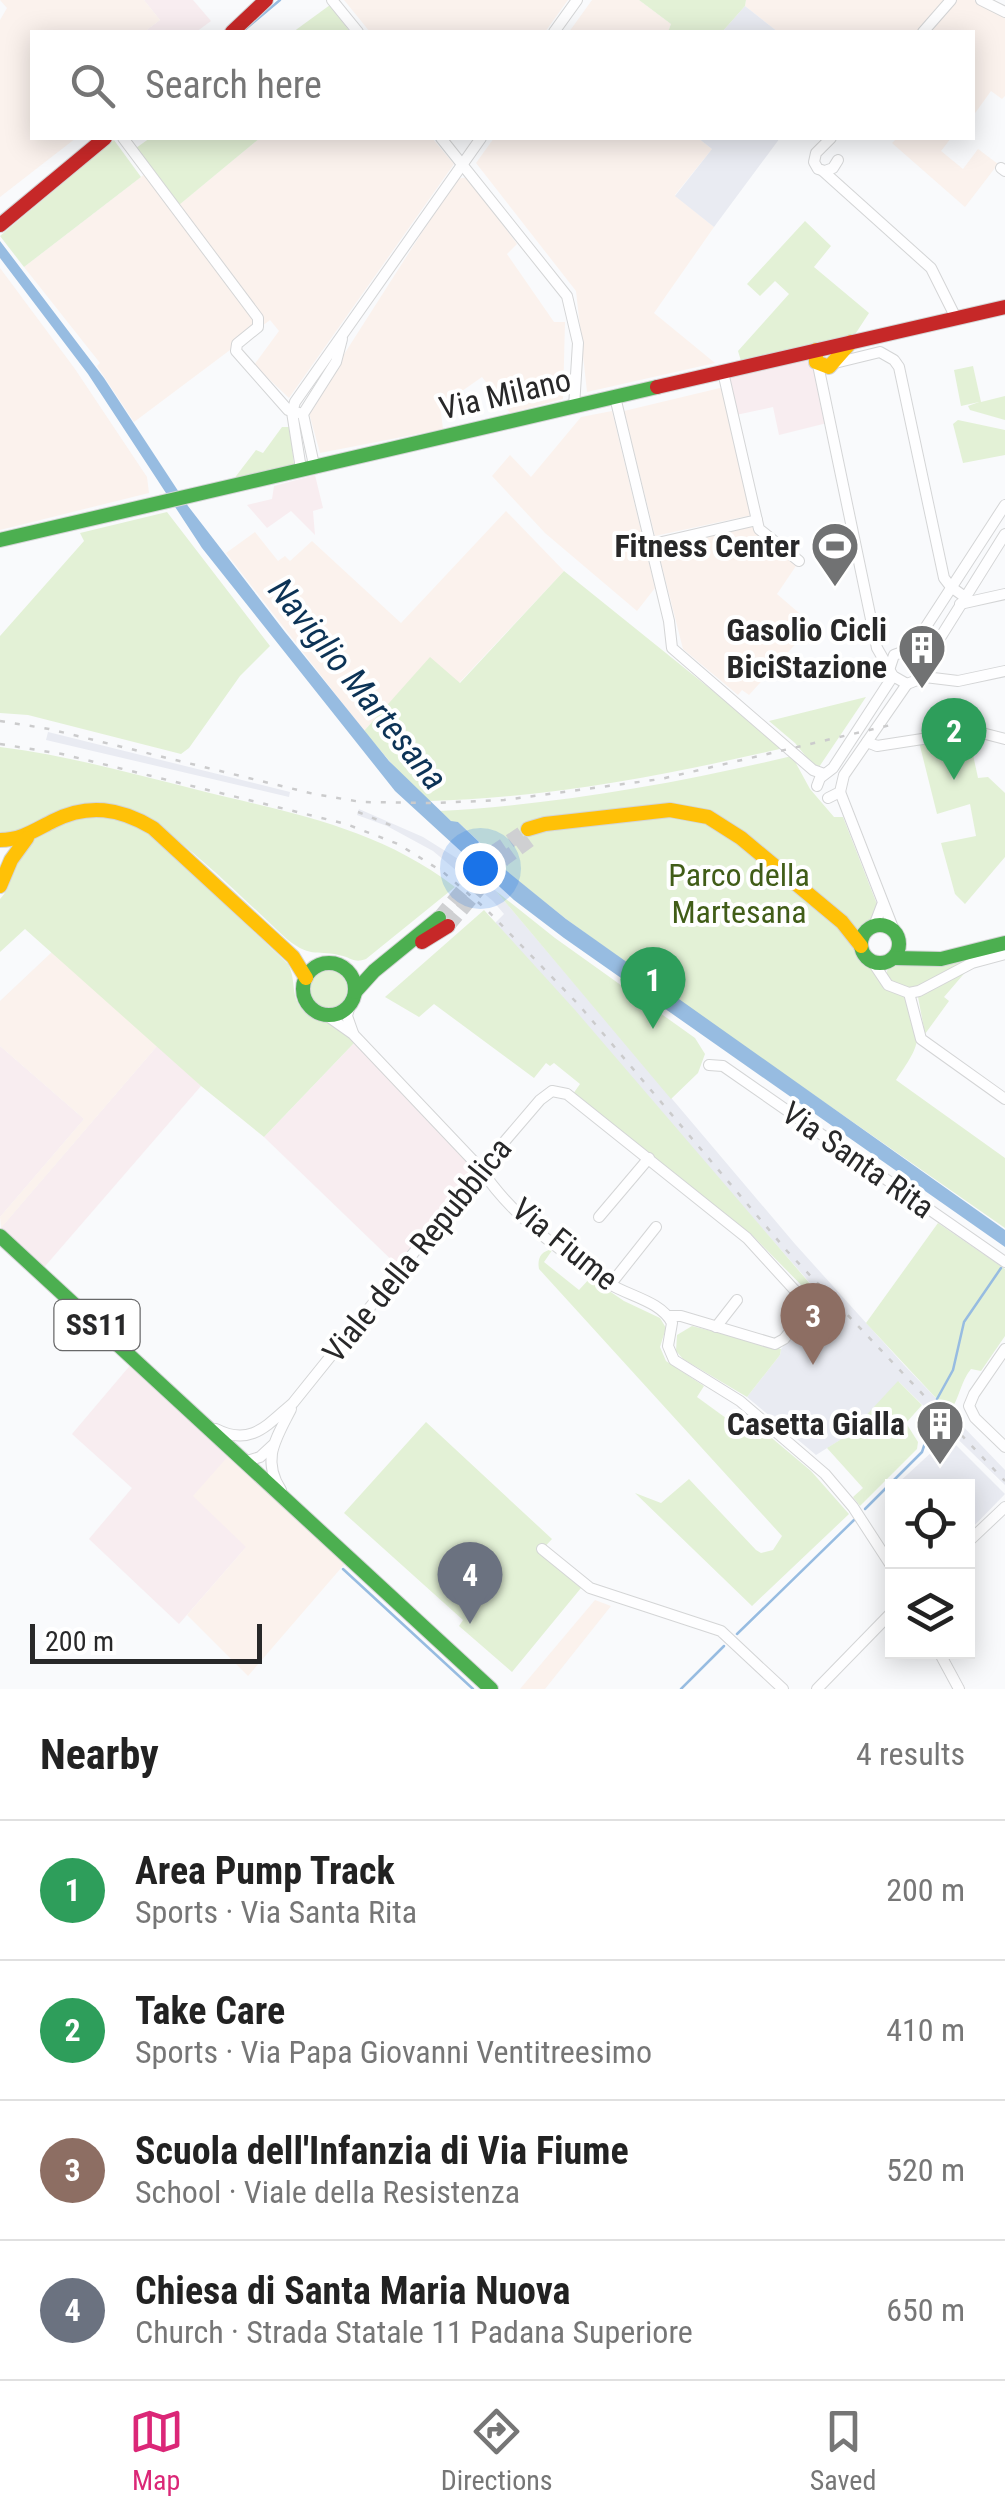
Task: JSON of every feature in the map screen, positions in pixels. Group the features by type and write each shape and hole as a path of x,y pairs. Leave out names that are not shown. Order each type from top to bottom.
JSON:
{"main road":[{"path":"238,27 266,0"},
{"path":"238,27 276,0"},
{"path":"1,223 103,140"},
{"name":"Via Milano","path":"0,540 724,372 823,360 850,342 1005,307"},
{"path":"3,879 6,859 0,843 27,837 76,811 102,808 128,813 153,828 293,957 306,978 306,1000 314,1010 326,1015 339,1013 378,964 444,922"},
{"path":"530,834 571,823 670,810 708,817 741,838 842,922 872,961 1004,954"},
{"path":"3,879 27,837"},
{"path":"842,922 859,928 884,926 918,956"},
{"path":"861,946 862,937 872,927"},
{"path":"892,959 897,937"},
{"path":"293,957 318,966 378,964"},
{"path":"306,978 318,966"},
{"path":"345,968 352,976 352,998"},
{"name":"SS11","path":"0,1236 491,1689"}],"street":[{"path":"332,0 356,30"},
{"path":"555,30 577,0"},
{"path":"925,30 951,0"},
{"path":"980,0 1005,12"},
{"path":"124,140 258,318 258,327 236,344 236,351 297,413"},
{"path":"443,140 567,296 578,343 574,407"},
{"path":"307,467 295,402 480,140"},
{"path":"844,188 838,160 828,140 814,158 815,166 931,268 956,318"},
{"path":"823,171 833,168 838,160"},
{"path":"906,684 892,672 876,639 823,360 880,352 900,367 944,578 962,600"},
{"path":"724,372 759,529 798,561"},
{"path":"615,397 669,620 670,644 797,755 840,786 850,823 897,937"},
{"path":"876,639 889,652 910,649 1005,504"},
{"path":"650,545 756,520"},
{"path":"828,798 840,786 906,684 924,669 1005,534"},
{"path":"966,565 979,574"},
{"path":"962,600 1005,594"},
{"path":"910,649 920,654 924,669 939,678 967,680 1005,672"},
{"path":"817,786 892,672 896,653"},
{"path":"867,742 877,746 974,731 1005,739"},
{"path":"797,755 820,793 850,823"},
{"path":"872,927 882,904"},
{"path":"872,961 889,986 909,993 972,963 1004,954"},
{"path":"889,986 886,974 892,959"},
{"path":"909,993 920,1039 1005,1100"},
{"path":"352,998 347,1016 353,1034"},
{"name":"Via Fiume","path":"326,1015 353,1034 538,1229 610,1284 668,1316 681,1316 778,1344 808,1312 810,1304 747,1238 648,1158"},
{"name":"Via Santa Rita","path":"710,1065 723,1066 1005,1262"},
{"name":"Viale della Repubblica","path":"244,1462 250,1443 293,1403 543,1097 552,1091 565,1092 648,1158"},
{"path":"599,1217 648,1158"},
{"path":"610,1284 656,1227"},
{"path":"716,1326 737,1300"},
{"path":"668,1316 672,1325 668,1348 674,1360 740,1400 825,1474 885,1557"},
{"path":"1005,1348 969,1406 972,1416 1005,1446"},
{"name":"Viale della Repubblica","path":"278,1437 293,1403"},
{"path":"194,1415 236,1437 277,1425 270,1470 293,1507"},
{"path":"244,1462 263,1455 278,1437"},
{"path":"975,1535 1005,1507"},
{"path":"542,1549 590,1588 721,1631 783,1689"},
{"path":"817,1689 885,1619"},
{"path":"943,1659 958,1689"}],"shaded area":[{"path":"0,0 144,0 160,20 147,30 30,30 30,140 73,140 0,197 0,20 7,8"},
{"path":"144,0 193,0 211,21 199,30 147,30 160,20"},
{"path":"344,0 568,0 546,30 368,30"},
{"path":"592,0 639,0 671,24 669,30 570,30"},
{"path":"746,0 974,0 1005,16 1005,96 1002,99 991,91 975,113 975,30 775,30 745,6"},
{"path":"745,6 775,30 724,30"},
{"path":"258,140 434,140 454,164 289,398 254,365 279,331 270,320 134,422 97,366 100,363 24,267 150,170 180,204"},
{"path":"493,140 701,140 712,149 675,195 714,227 654,313 715,363 587,392 576,291 476,163"},
{"path":"701,140 779,140 714,227 675,196 712,149"},
{"path":"949,140 941,151 963,169 978,149 998,164 965,207 892,143"},
{"path":"468,177 517,244 507,254 554,322 565,322 563,399 510,413 482,377 462,391 468,399 440,405 443,429 320,453 309,413 311,406 456,179"},
{"path":"0,268 75,369 147,477 149,493 0,530"},
{"path":"800,355 811,360 831,422 779,435 773,407 736,415 725,372"},
{"path":"720,388 724,391 752,515 655,536 624,411"},
{"path":"612,411 655,588 637,611 545,533 492,476 510,455 531,477 581,417"},
{"path":"315,475 323,508 313,511 315,535 291,511 267,528 247,505 272,499 274,486"},
{"path":"506,511 564,571 459,683 430,658 364,731 226,553 255,532 278,561 285,556 290,561 312,541 401,623"},
{"path":"755,523 757,530 796,566 777,594 813,625 749,695 742,690 738,695 683,649 657,547"},
{"path":"48,732 290,792 289,797 46,740"},
{"path":"359,809 423,837 466,864 496,891 795,1244 1005,1470 1005,1485 899,1382 848,1435 816,1455 747,1397 824,1299 495,923 504,914 493,901 433,851 357,815"},
{"path":"52,952 158,1045 1,1228 0,1217 84,1119 0,1046 0,1001"},
{"path":"358,1039 481,1169 401,1269 264,1137"},
{"path":"158,1045 201,1086 40,1272 0,1229"},
{"path":"0,1046 84,1119 0,1217"},
{"path":"133,1362 231,1453 247,1546 179,1624 89,1539 132,1488 72,1434"},
{"path":"948,1437 1005,1494 975,1525 975,1479 903,1479"},
{"path":"231,1453 348,1560 248,1676 187,1615 246,1547 193,1496"},
{"path":"595,1600 611,1606 545,1689 520,1689"}],"green space":[{"path":"639,0 746,0 724,30 669,30 671,24"},
{"path":"330,5 349,30 296,30"},
{"path":"114,140 141,177 24,267 0,236"},
{"path":"147,140 258,140 179,205 136,148"},
{"path":"805,221 831,246 814,267 869,313 854,336 741,361 738,351 789,294 775,281 760,296 747,284"},
{"path":"973,366 981,402 1005,396 1005,420 970,410 968,406 979,402 961,406 954,370"},
{"path":"958,420 1005,430 1005,455 963,463 953,424"},
{"path":"282,427 290,427 294,465 233,480 256,450 263,453"},
{"path":"167,512 270,646 240,676 189,748 181,754 28,715 0,713 0,636 84,541 80,533"},
{"path":"564,571 784,748 608,784 428,801 364,731 430,657 460,683"},
{"path":"866,697 817,770 795,743 769,721"},
{"path":"969,736 978,778 988,777 1005,793 1005,857 965,904 955,894 941,843 976,836 970,804 937,814 919,742"},
{"path":"0,747 98,765 330,824 394,849 455,887 366,959 357,961 309,952 288,940 172,836 122,807 104,805 39,828 0,833"},
{"name":"Parco della Martesana","path":"792,756 810,789 834,817 843,817 880,912 874,927 865,931 860,948 886,977 889,961 1005,943 909,993 917,1039 896,1080 1005,1158 1005,1228 566,919 485,854 488,850 458,822 452,822 440,811 617,791"},
{"path":"106,813 144,828 288,964 302,1010 335,1026 355,1042 264,1137 25,929 0,952 0,899 23,851 54,827"},
{"path":"496,891 695,1038 705,1054 698,1073 671,1099"},
{"path":"484,910 824,1300 816,1309 813,1297 752,1235 573,1094 580,1084 554,1063 546,1063 534,1078 434,1004 419,1017 385,997"},
{"path":"968,969 944,997 949,1001 925,1034 918,997"},
{"path":"328,970 342,975 347,989 342,1003 328,1008 314,1003 309,989 314,975"},
{"path":"938,1223 1005,1269 1005,1336 981,1371 971,1369 949,1412 866,1323"},
{"path":"553,1249 544,1262 579,1290 590,1278 624,1301 660,1318 666,1328 660,1347 666,1361 704,1386 697,1397 752,1437 760,1428 811,1471 849,1514 752,1606 635,1493 661,1503 689,1479 756,1550 773,1550 782,1536 539,1269 541,1256"},
{"path":"692,1326 781,1349 780,1355 747,1397 676,1351 677,1335"},
{"path":"898,1381 922,1405 906,1423 918,1442 917,1449 860,1506 853,1497 863,1488 827,1448 848,1435"},
{"path":"426,1422 552,1539 539,1553 581,1588 512,1672 459,1626 463,1620 344,1513"}],"water":[{"path":"0,241 104,378 188,506 389,761 451,821 458,822 479,842 476,846 566,919 1005,1230 1005,1247 564,938 514,900 395,791 202,548 88,374 0,258"}],"waterway":[{"path":"244,30 280,0"},
{"path":"937,1399 953,1370 964,1322 1001,1268"},
{"path":"865,1509 922,1452 925,1443 919,1419 926,1411"},
{"path":"737,1634 854,1520"},
{"path":"343,1569 473,1689"},
{"path":"681,1689 724,1646"}],"tunnel":[{"path":"439,918 495,851 528,829"},
{"path":"448,926 504,859 533,838"}],"railway":[{"path":"0,721 49,729 314,794 361,802 434,803 504,800 661,779 895,724"},
{"path":"0,744 62,754 346,824 398,844 443,872 486,909 579,1005 787,1251 1005,1481"},
{"path":"358,812 395,827"}],"traffic: fast":[{"path":"0,540 657,387"},
{"path":"355,992 374,971 439,918"},
{"path":"880,925 893,931 899,944 893,957 880,963 867,957 861,944 867,931 880,925"},
{"path":"894,958 941,959 1005,943"},
{"path":"329,963 347,971 355,989 347,1007 329,1015 311,1007 303,989 311,971 329,963"},
{"path":"0,1236 491,1689"}],"traffic: slow":[{"path":"816,350 816,362 829,367 851,342"},
{"path":"0,840 21,836 66,815 91,810 116,812 141,821 293,957 306,978"},
{"path":"528,829 670,810 708,817 741,838 842,922 861,946"},
{"path":"0,886 11,860 27,838"}],"traffic: jam":[{"path":"234,30 266,0"},
{"path":"0,225 103,140"},
{"path":"657,387 1005,307"},
{"path":"422,942 448,926"}],"place":[{"name":"Fitness Center","path":"835,588"},
{"name":"Gasolio Cicli BiciStazione","path":"922,690"},
{"name":"Take Care","path":"954,780"},
{"name":"Area Pump Track","path":"653,1029"},
{"name":"Scuola dell'Infanzia di Via Fiume","path":"813,1365"},
{"name":"Casetta Gialla","path":"940,1466"},
{"name":"Chiesa di Santa Maria Nuova","path":"470,1624"}],"water label":[{"name":"Naviglio Martesana","path":"358,684"}]}
